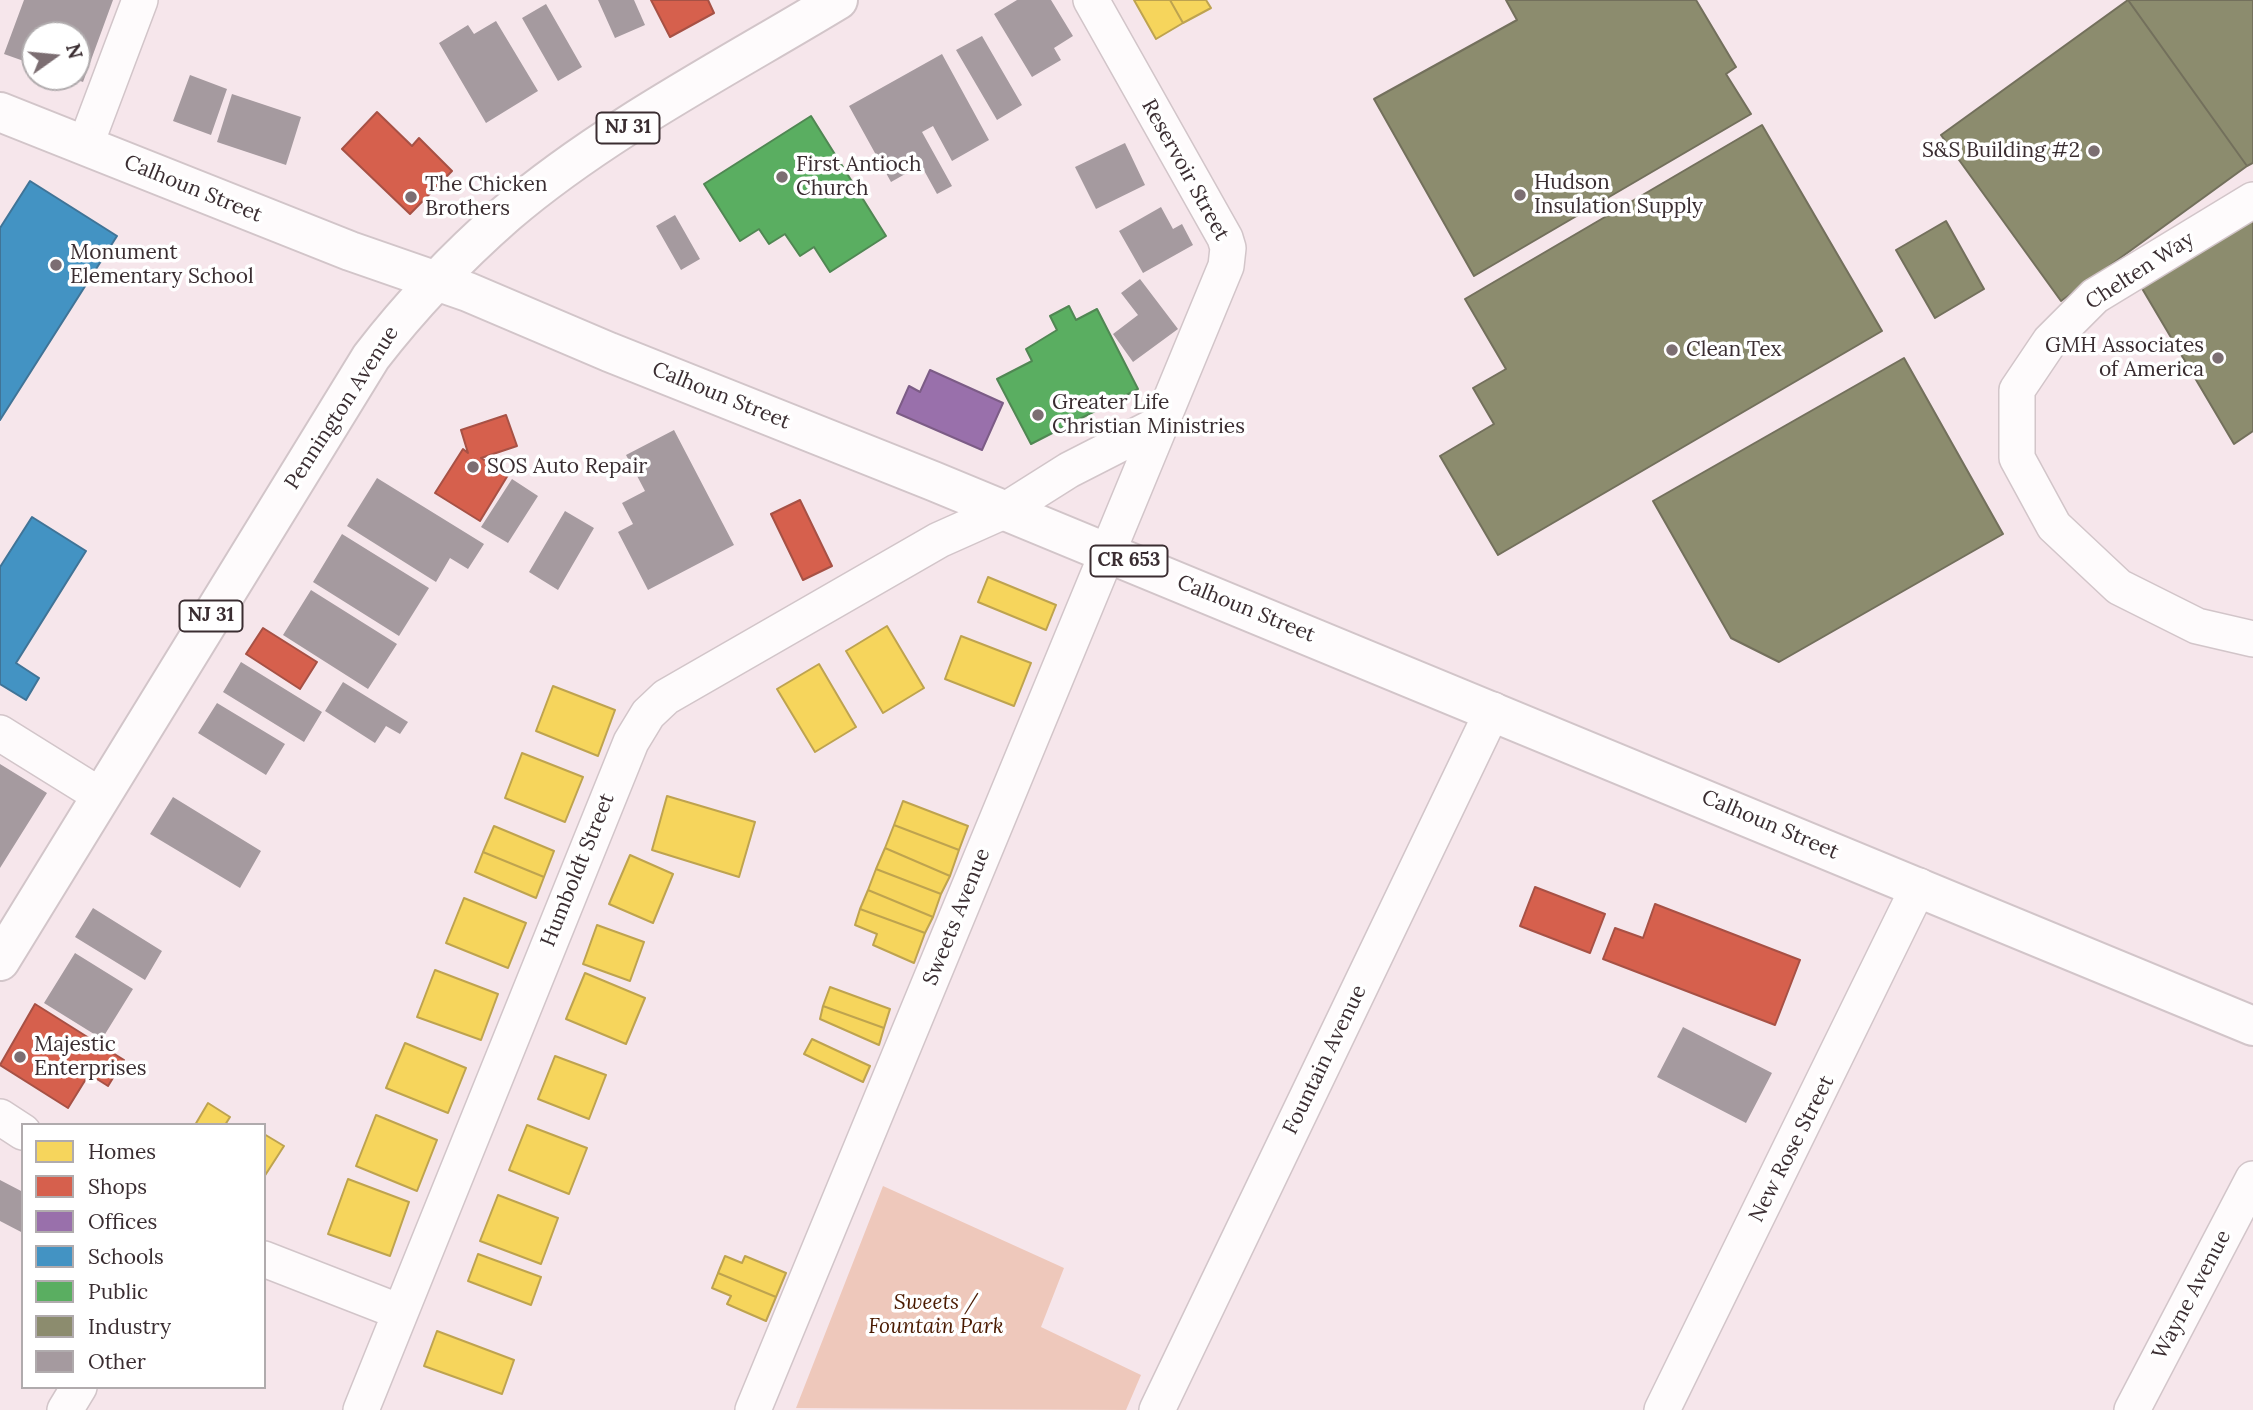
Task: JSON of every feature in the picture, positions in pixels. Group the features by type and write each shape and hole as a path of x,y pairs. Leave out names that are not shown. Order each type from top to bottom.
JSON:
{"main road":[{"name":"Pennington Avenue","path":"0,961 371,357 436,281 507,214 577,160 838,0"},
{"name":"Calhoun Street","path":"0,112 350,251 436,281 1004,510 2253,1026"}],"street":[{"path":"85,146 140,0"},
{"name":"Reservoir Street","path":"1091,0 1228,248 1226,265 1161,424"},
{"name":"Chelten Way","path":"2253,200 2095,296 2050,341 2017,390 2017,458 2054,526 2119,587 2197,626 2253,639"},
{"name":"Humboldt Street","path":"361,1410 631,742 648,714 666,697 939,540 1004,510 1069,470 1161,424"},
{"name":"Sweets Avenue","path":"753,1410 1161,424"},
{"name":"Fountain Avenue","path":"1157,1410 1493,710"},
{"path":"0,733 101,796"},
{"name":"New Rose Street","path":"1662,1410 1919,886"},
{"path":"0,1117 21,1131"},
{"name":"Wayne Avenue","path":"2132,1410 2253,1180"},
{"path":"266,1260 400,1312"},
{"path":"65,1410 78,1389"}],"green space":[{"name":"Sweets / Fountain Park","path":"883,1186 1064,1268 1041,1327 1141,1375 1126,1410 796,1408"}],"building: Homes":[{"path":"1134,0 1170,0 1183,23 1156,39"},
{"path":"1170,0 1206,0 1211,8 1183,23"},
{"path":"988,577 1056,605 1046,630 978,602"},
{"path":"887,626 924,688 883,713 846,651"},
{"path":"961,636 1031,663 1014,706 945,679"},
{"path":"819,664 856,727 815,752 777,689"},
{"path":"553,686 615,710 598,756 536,731"},
{"path":"522,753 583,777 565,822 505,798"},
{"path":"667,796 755,822 739,877 652,850"},
{"path":"903,801 968,826 959,850 894,825"},
{"path":"894,825 959,850 950,876 885,848"},
{"path":"494,826 554,851 544,877 483,852"},
{"path":"885,848 950,876 941,894 876,869"},
{"path":"483,852 544,877 536,898 475,872"},
{"path":"630,855 673,874 653,923 609,904"},
{"path":"876,869 941,894 933,917 868,890"},
{"path":"868,890 933,917 925,933 860,909"},
{"path":"464,898 526,923 508,968 446,943"},
{"path":"860,909 925,933 914,963 873,945 877,934 855,925"},
{"path":"597,925 644,942 630,981 583,964"},
{"path":"435,970 498,994 481,1040 417,1017"},
{"path":"585,973 645,998 626,1044 566,1019"},
{"path":"830,987 890,1009 884,1028 823,1006"},
{"path":"823,1006 884,1028 879,1045 820,1019"},
{"path":"812,1039 870,1066 863,1082 804,1054"},
{"path":"405,1043 466,1068 448,1113 386,1088"},
{"path":"555,1056 606,1075 589,1119 538,1099"},
{"path":"208,1103 230,1117 226,1123 196,1123"},
{"path":"376,1115 437,1140 417,1191 356,1166"},
{"path":"527,1125 587,1148 569,1194 509,1170"},
{"path":"266,1135 284,1146 266,1174"},
{"path":"348,1179 409,1202 390,1256 328,1234"},
{"path":"498,1195 558,1218 541,1264 480,1241"},
{"path":"478,1254 541,1277 531,1305 468,1281"},
{"path":"725,1256 742,1263 745,1256 786,1273 776,1297 718,1273"},
{"path":"718,1273 776,1297 766,1321 727,1304 731,1296 712,1288"},
{"path":"437,1331 514,1360 502,1394 424,1366"}],"building: Shops":[{"path":"651,0 708,0 714,13 670,37"},
{"path":"377,112 412,146 419,138 452,171 410,214 342,149"},
{"name":"SOS Auto Repair","path":"506,415 517,446 481,458 508,475 480,521 435,493 463,449 468,453 461,430"},
{"path":"800,500 832,566 803,580 771,514"},
{"path":"263,628 317,662 300,689 246,654"},
{"path":"1535,887 1605,914 1590,953 1520,926"},
{"path":"1655,904 1800,960 1775,1025 1603,959 1615,928 1643,938"},
{"path":"35,1004 124,1060 108,1086 89,1074 68,1108 0,1065"}],"building: Offices":[{"path":"930,370 1003,403 982,450 897,413 909,386 920,392"}],"building: Schools":[{"path":"30,181 117,236 0,420 0,228"},
{"path":"32,517 86,551 16,663 39,678 26,700 0,684 0,567"}],"building: Public":[{"path":"811,116 886,236 830,272 814,247 800,256 785,234 769,244 759,229 740,241 704,184"},
{"path":"1069,306 1076,320 1097,309 1138,389 1031,444 997,379 1032,361 1026,349 1057,330 1050,316"}],"building: Industry":[{"name":"Hudson Insulation Supply","path":"1506,0 1696,0 1736,67 1726,74 1751,114 1474,276 1374,99 1517,20"},
{"name":"S&S Building #2","path":"2128,0 2247,166 2061,301 1941,135"},
{"path":"2128,0 2253,0 2253,163 2247,166"},
{"name":"Clean Tex","path":"1762,125 1882,331 1498,555 1440,456 1494,424 1473,388 1506,369 1465,299"},
{"name":"GMH Associates of America","path":"2253,218 2253,431 2234,444 2140,285"},
{"path":"1946,221 1984,289 1935,318 1896,250"},
{"path":"1904,358 2003,534 1779,662 1731,638 1653,501"}],"building: Other":[{"path":"24,0 113,0 91,60 91,21 21,21 21,60 4,54"},
{"path":"598,0 634,0 645,25 615,38"},
{"path":"1017,0 1051,0 1073,36 1054,48 1061,60 1032,77 994,14"},
{"path":"546,4 582,67 558,81 522,18"},
{"path":"496,21 538,91 486,123 439,43 468,25 474,34"},
{"path":"982,36 1022,105 997,120 956,50"},
{"path":"942,54 989,140 952,161 933,126 922,132 952,186 937,194 921,165 891,182 849,106"},
{"path":"190,75 227,89 211,135 173,121"},
{"path":"232,94 301,117 286,165 217,142"},
{"path":"1125,143 1145,185 1096,209 1075,167"},
{"path":"1161,207 1173,229 1182,224 1193,245 1143,273 1119,231"},
{"path":"675,215 700,259 681,270 656,226"},
{"path":"1140,279 1178,329 1133,362 1113,334 1138,315 1121,293"},
{"path":"674,430 734,545 648,590 618,532 633,524 622,503 645,491 626,455"},
{"path":"377,478 484,544 468,569 450,558 436,582 347,526"},
{"path":"512,479 538,496 508,543 481,527"},
{"path":"565,511 594,528 558,590 529,572"},
{"path":"342,534 429,588 399,636 313,582"},
{"path":"311,590 397,644 368,689 283,635"},
{"path":"241,662 322,712 304,742 223,692"},
{"path":"343,682 408,722 400,734 386,726 375,743 325,711"},
{"path":"217,703 285,744 266,775 198,733"},
{"path":"0,764 47,793 0,868"},
{"path":"173,797 261,851 240,888 150,834"},
{"path":"93,908 162,951 145,980 75,937"},
{"path":"75,953 133,989 102,1039 44,1003"},
{"path":"1683,1027 1772,1073 1746,1123 1657,1077"},
{"path":"0,1180 21,1191 21,1232 0,1221"}],"place":[{"name":"S&S Building #2","path":"2094,151"},
{"name":"First Antioch Church","path":"782,177"},
{"name":"Hudson Insulation Supply","path":"1520,195"},
{"name":"The Chicken Brothers","path":"411,197"},
{"name":"Monument Elementary School","path":"56,265"},
{"name":"Clean Tex","path":"1672,350"},
{"name":"GMH Associates of America","path":"2218,358"},
{"name":"Greater Life Christian Ministries","path":"1038,415"},
{"name":"SOS Auto Repair","path":"473,467"},
{"name":"Majestic Enterprises","path":"20,1057"}]}
